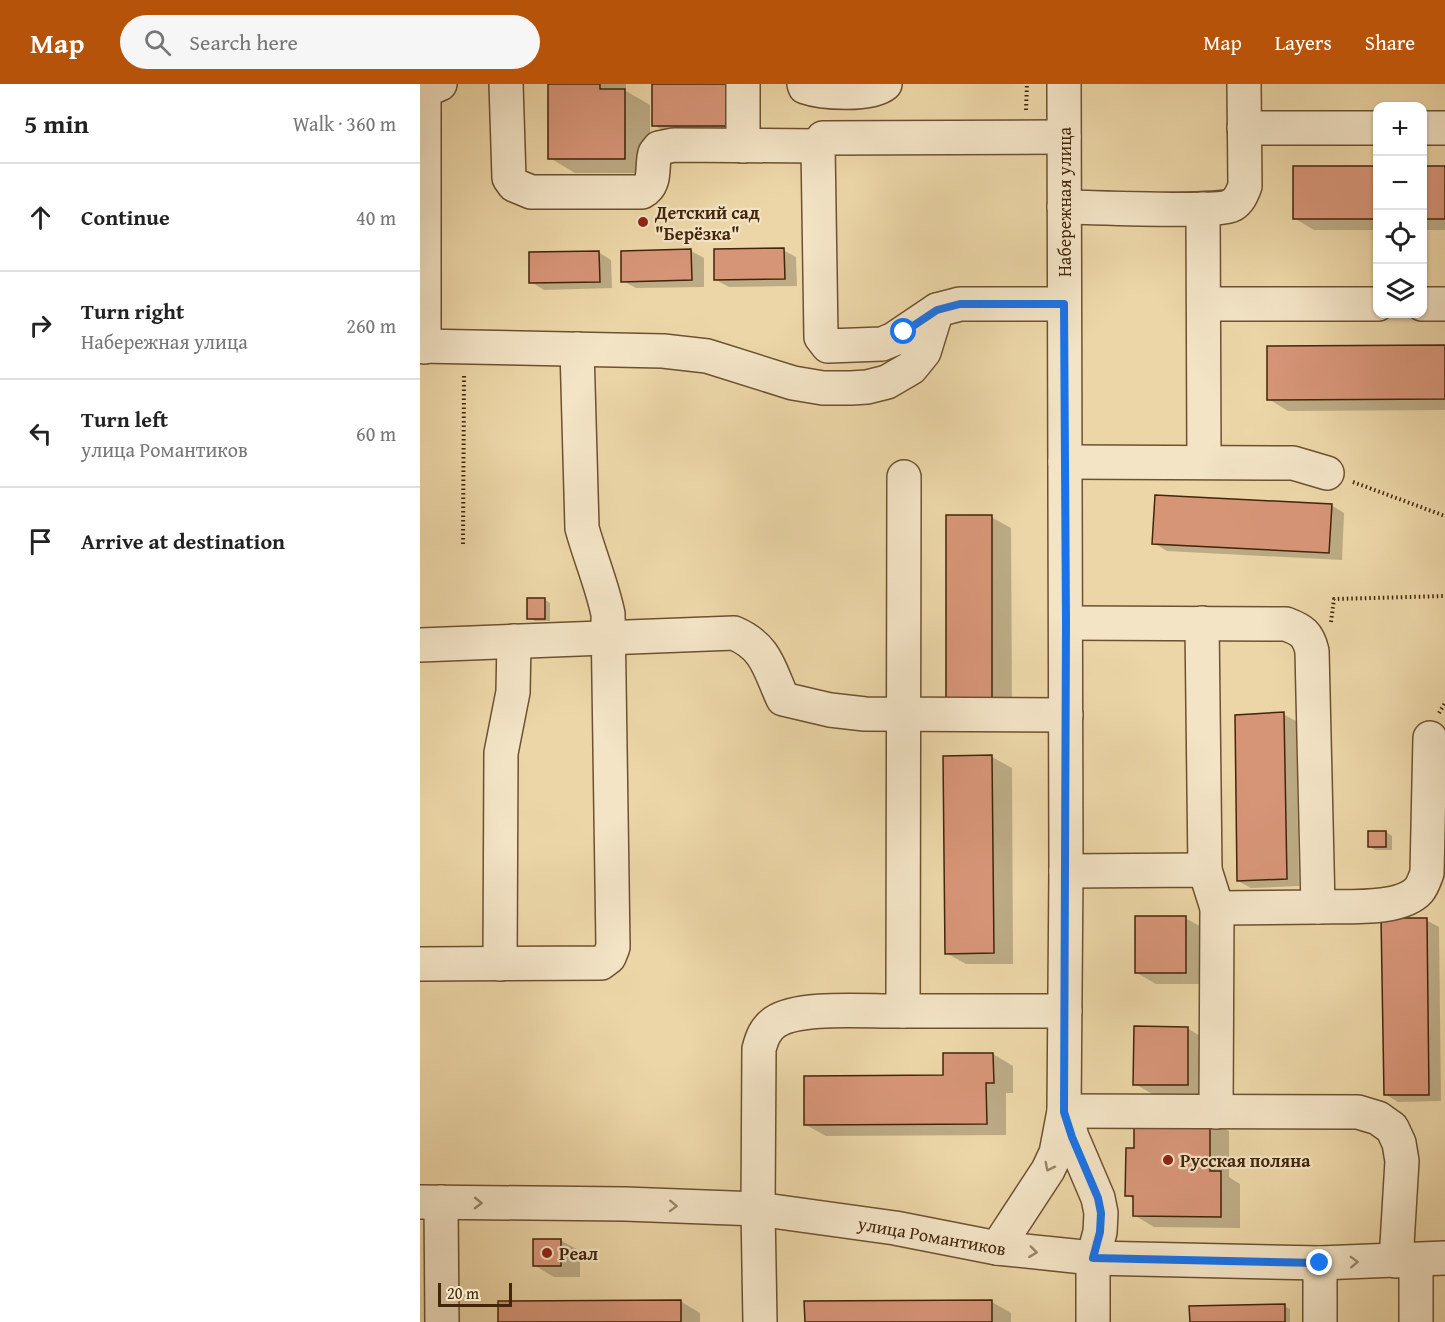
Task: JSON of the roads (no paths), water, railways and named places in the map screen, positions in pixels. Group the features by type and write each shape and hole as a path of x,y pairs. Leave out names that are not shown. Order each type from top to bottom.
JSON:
{"street":[{"path":"506,84 509,178 514,185 531,192 642,192 649,189 652,181 655,153 659,148 674,145 818,146"},
{"path":"743,84 743,146"},
{"path":"804,84 805,87 816,91 870,91 885,84"},
{"name":"Набережная улица","path":"997,1248 1048,1170 1056,1153 1064,1112 1066,623 1064,84"},
{"path":"1064,207 1203,209 1231,207 1241,197 1245,186 1244,84"},
{"path":"428,89 422,346 663,351 707,356 793,383 823,388 867,387 887,382 911,368 924,352 937,310"},
{"path":"1244,128 1373,128"},
{"path":"1427,128 1445,128"},
{"path":"1064,137 823,138 818,146 821,338 828,346 882,344 894,339 937,310 960,304 1064,304"},
{"path":"1203,209 1204,461"},
{"path":"1204,304 1373,304"},
{"path":"1427,304 1445,304"},
{"path":"420,964 601,963 609,957 613,947 610,638 604,590 590,556 582,528 577,349"},
{"path":"1065,462 1293,463 1327,473"},
{"path":"903,1011 904,477"},
{"path":"1066,623 1286,624 1302,630 1309,639 1312,651 1318,907"},
{"path":"1202,623 1205,870 1216,908 1216,1112"},
{"path":"420,645 734,633 750,640 762,652 783,699 830,710 865,714 1066,715"},
{"path":"500,964 501,753 513,692 514,641"},
{"path":"1216,908 1382,905 1406,900 1419,890 1428,873 1430,738"},
{"path":"1066,871 1205,870"},
{"path":"760,1322 759,1049 763,1033 773,1023 786,1016 814,1012 1065,1011"},
{"path":"1064,1112 1358,1112 1378,1118 1392,1128 1399,1143 1419,1260 1416,1322"},
{"name":"Набережная улица","path":"1064,1112 1098,1198 1101,1213 1100,1232 1093,1258 1093,1322"},
{"path":"431,1202 442,1322"},
{"name":"улица Романтиков","path":"431,1202 626,1204 758,1209 895,1227 997,1248 1093,1258 1320,1263 1419,1260"},
{"path":"1320,1263 1320,1322"}],"place":[{"name":"Детский сад \"Берёзка\"","path":"643,222"},
{"name":"Русская поляна","path":"1168,1160"},
{"name":"Реал","path":"547,1253"}]}
